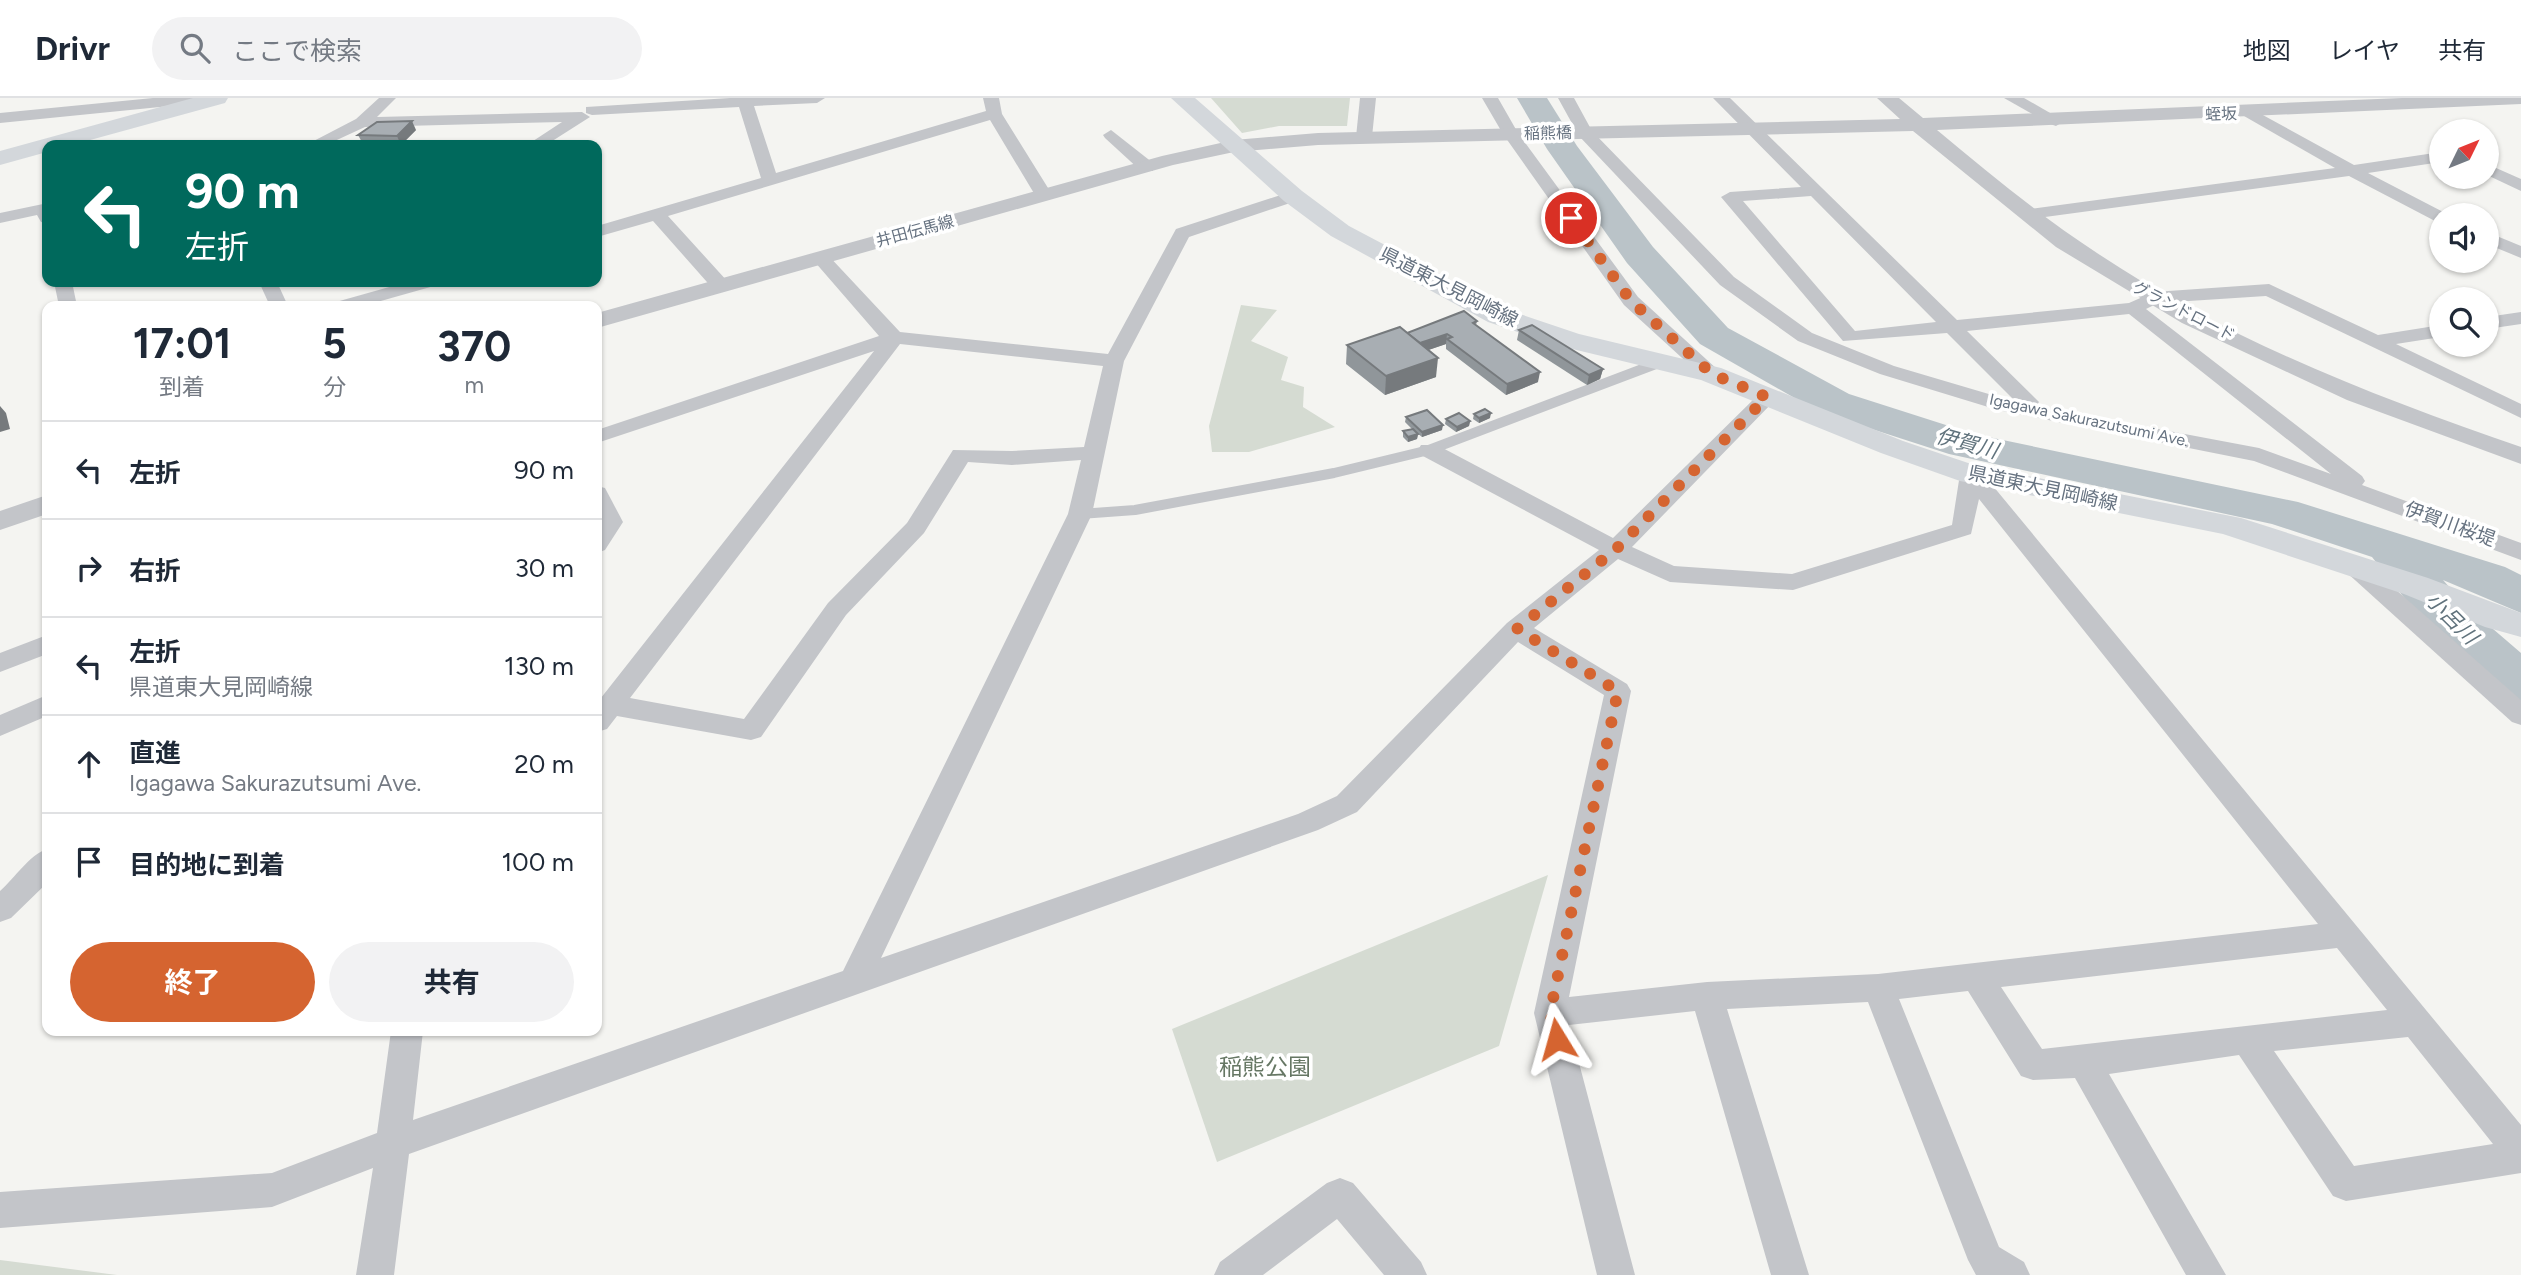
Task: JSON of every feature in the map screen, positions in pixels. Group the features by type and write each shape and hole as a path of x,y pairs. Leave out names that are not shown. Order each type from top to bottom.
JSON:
{"main road":[{"path":"65,140 217,98"},
{"name":"県道東大見岡崎線","path":"1182,98 1293,196 1340,231 1498,316 1570,340 1712,374 1971,474 2229,525 2416,586 2509,622"},
{"path":"0,158 42,146"}],"street":[{"path":"0,118 200,98"},
{"path":"324,140 362,122 388,98"},
{"path":"362,122 817,98"},
{"path":"1364,137 1368,98"},
{"path":"1490,98 1511,134 1631,301 1712,374"},
{"name":"Igagawa Sakurazutsumi Ave.","path":"1566,98 1585,133 1727,281 1805,337 1887,370 2005,406 2259,455 2379,498"},
{"path":"1721,98 2028,402"},
{"name":"グランドロード","path":"1887,98 2143,303 2461,436 2521,456"},
{"path":"2012,98 2056,121"},
{"name":"蛭坂","path":"1753,130 2250,113 2521,98"},
{"path":"745,102 770,180"},
{"path":"602,230 770,180 993,106 1044,196"},
{"path":"543,140 591,108"},
{"path":"2250,113 2429,211"},
{"name":"稲熊橋","path":"1364,137 1753,130"},
{"path":"1111,135 1147,167"},
{"name":"井田伝馬線","path":"602,320 1147,167 1234,146 1364,137"},
{"path":"2030,214 2225,190 2429,159"},
{"path":"2499,175 2521,186"},
{"path":"1812,191 1730,197 1850,337 1956,328 2143,303 2269,290 2521,412"},
{"path":"853,984 1080,514 1114,361 1182,233 1293,196"},
{"path":"0,219 42,209"},
{"path":"656,214 721,286"},
{"path":"2499,243 2521,253"},
{"path":"820,257 886,332 895,337 1114,361"},
{"path":"360,301 410,287"},
{"name":"伊賀川桜堤","path":"2143,303 2379,498 2517,547"},
{"path":"2499,321 2521,317"},
{"path":"2377,341 2429,333"},
{"path":"602,435 895,337"},
{"path":"604,713 895,337"},
{"path":"0,1210 272,1190 391,1144 853,984 1308,822 1347,804 1517,629 1616,549 1767,397"},
{"path":"1429,450 1616,549 1670,574 1793,582 1963,529 1971,474"},
{"path":"604,713 751,730 837,610 916,528 961,455 1012,458 1094,453"},
{"path":"1971,474 2521,1154 2346,1184 2247,1039"},
{"path":"602,503 611,522 602,537"},
{"path":"0,521 42,506"},
{"path":"2353,565 2521,716"},
{"path":"1517,629 1618,691 1550,1013 1620,1273"},
{"path":"0,663 42,646"},
{"path":"0,726 42,707"},
{"path":"0,909 29,884 42,867"},
{"path":"1550,1013 1707,996 1878,988 2345,934"},
{"path":"1977,978 2033,1065 2084,1062 2247,1039 2414,1022"},
{"path":"1878,988 1986,1259 2011,1275"},
{"path":"1707,996 1790,1275"},
{"path":"375,1275 406,1036"},
{"path":"2084,1062 2207,1275"},
{"path":"1233,1275 1340,1195 1408,1275"}],"lane":[{"path":"1080,514 1135,510 1334,473 1429,450 1661,362"}],"green space":[{"path":"1211,98 1350,98 1347,126 1279,126 1242,133"},
{"path":"1241,305 1277,310 1251,341 1288,357 1281,380 1304,387 1303,407 1335,427 1249,452 1212,452 1209,426"},
{"name":"稲熊公園","path":"1548,875 1499,1046 1217,1162 1172,1029"},
{"path":"0,1260 117,1275 0,1275"}],"building":[{"path":"412,121 397,136 358,135 377,122"},
{"path":"1464,311 1477,321 1473,323 1540,372 1507,384 1447,339 1452,337 1447,334 1420,343 1407,333"},
{"path":"1532,325 1603,369 1589,375 1519,330"},
{"path":"1400,327 1438,358 1386,376 1347,345"},
{"path":"1485,409 1491,413 1479,418 1474,414"},
{"path":"1427,410 1443,425 1422,432 1406,417"},
{"path":"1459,413 1470,421 1457,427 1446,419"},
{"path":"1413,429 1418,434 1408,437 1403,431"}],"waterway":[{"name":"伊賀川","path":"1532,98 1563,149 1640,255 1714,336 1834,403 1964,445 2282,512 2488,578 2521,596"},
{"name":"小呂川","path":"2394,554 2446,616 2521,682"}],"route":[{"path":"1557,1039 1550,1013 1618,691 1517,629 1616,549 1767,397 1712,374 1631,301 1571,218"}]}
